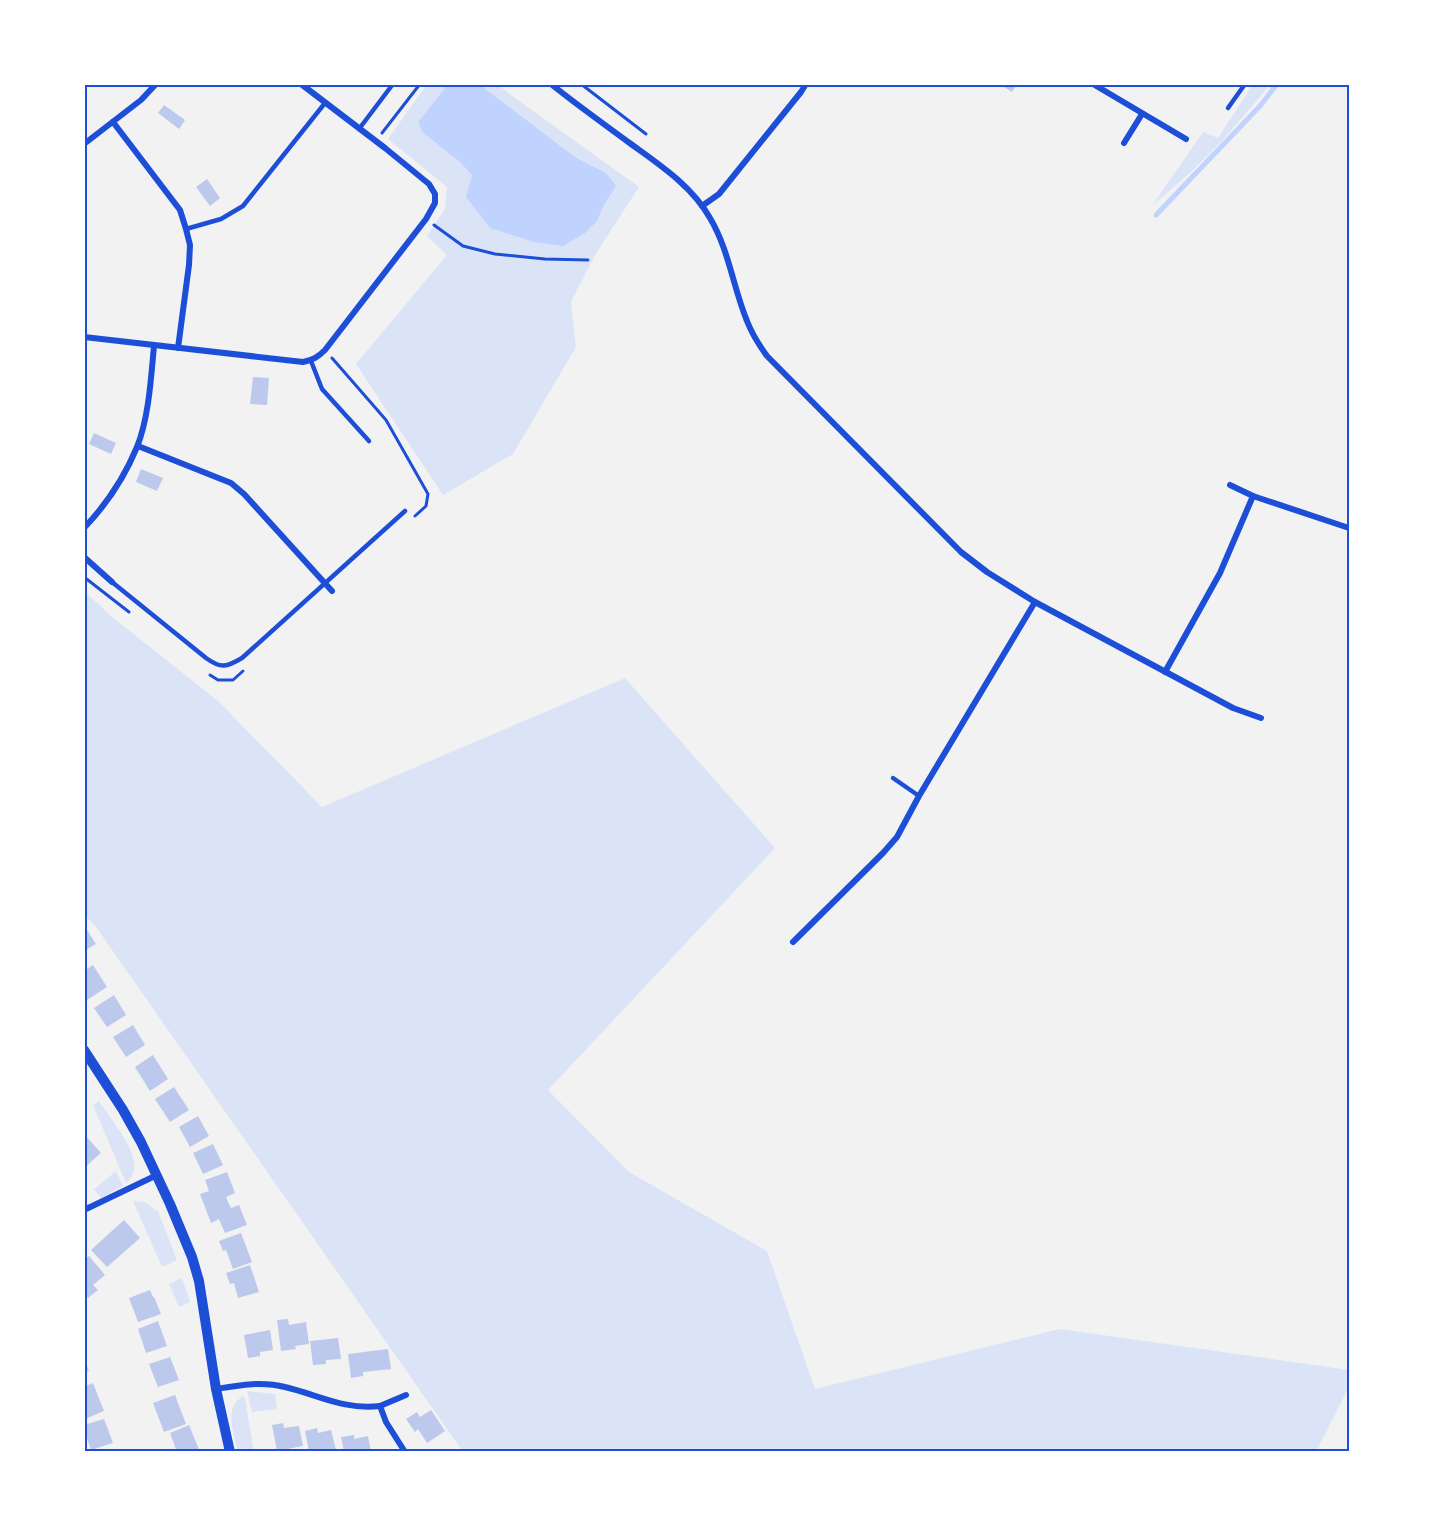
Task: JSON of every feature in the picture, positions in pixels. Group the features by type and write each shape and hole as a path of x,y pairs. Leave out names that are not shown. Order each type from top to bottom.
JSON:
{"street":[{"path":"84,144 141,100 156,84"},
{"path":"84,337 303,362 311,361 325,350 426,219 435,203 435,194 429,184 301,84"},
{"path":"551,84 686,187 702,206 717,231 746,320 767,356 961,552 987,572 1035,602 1233,708 1261,718"},
{"path":"702,206 719,194 806,84"},
{"path":"1093,84 1186,139"},
{"path":"1124,143 1142,114"},
{"path":"113,122 180,210 186,229 189,265 178,348"},
{"path":"84,528 109,498 138,446 149,393 154,346"},
{"path":"138,446 231,483 244,494 332,591"},
{"path":"1230,485 1253,496 1349,528"},
{"path":"1165,672 1220,573 1253,496"},
{"path":"84,557 112,582"},
{"path":"793,942 897,837 1035,602"},
{"path":"84,1050 123,1110 158,1175 192,1257 199,1281 216,1389 230,1452"},
{"path":"84,1210 158,1175"},
{"path":"216,1389 244,1384 268,1384 354,1407 380,1406 406,1395"},
{"path":"380,1406 386,1422 405,1452"}],"lane":[{"path":"359,129 393,84"},
{"path":"1228,108 1245,84"},
{"path":"186,229 221,219 243,206 325,104"},
{"path":"311,361 322,389 369,441"},
{"path":"112,582 206,658 216,665 229,665 242,658 405,511"},
{"path":"893,778 920,796"}],"path":[{"path":"375,142 420,84"},
{"path":"581,84 646,134"},
{"path":"426,219 463,246 495,254 588,260"}],"shaded area":[{"path":"427,84 448,84 418,122 422,132 461,163 472,177 597,221 604,205 606,173 575,157 479,84 496,84 639,187 595,255 571,302 576,347 513,454 443,495 356,364 447,255 427,236 445,209 447,187 388,139"},
{"path":"1253,84 1269,84 1221,142 1152,206 1203,132 1218,138"},
{"path":"84,591 111,616 218,701 322,807 625,678 775,848 548,1090 629,1172 767,1251 815,1389 1060,1329 1349,1370 1349,1387 1316,1452 463,1452 96,927 84,914"},
{"path":"99,1101 123,1136 133,1157 134,1172 126,1183 93,1105"},
{"path":"116,1171 123,1186 101,1198 94,1189"},
{"path":"133,1201 144,1202 158,1211 177,1260 162,1267"},
{"path":"182,1278 190,1302 179,1307 169,1284"},
{"path":"247,1391 275,1394 277,1409 252,1412"},
{"path":"243,1396 254,1452 238,1452 231,1421 233,1407"}],"water":[{"path":"448,84 479,84 575,157 606,173 616,186 597,221 585,233 563,246 534,242 490,228 466,197 472,176 461,163 422,132 418,122"}],"building":[{"path":"999,84 1017,84 1012,92"},
{"path":"164,105 185,120 179,129 158,113"},
{"path":"207,179 220,198 210,206 196,187"},
{"path":"253,377 269,378 267,405 250,404"},
{"path":"94,433 116,443 111,454 89,444"},
{"path":"141,469 163,478 157,491 136,482"},
{"path":"87,930 96,944 84,951 84,932"},
{"path":"93,965 107,987 87,1000 84,996 84,971"},
{"path":"114,995 126,1015 107,1027 94,1008"},
{"path":"133,1025 145,1045 126,1057 113,1037"},
{"path":"153,1055 168,1079 150,1091 135,1067"},
{"path":"174,1087 189,1110 170,1122 155,1099"},
{"path":"198,1116 209,1136 190,1147 179,1127"},
{"path":"84,1134 101,1153 84,1168"},
{"path":"213,1144 223,1165 203,1174 193,1153"},
{"path":"227,1172 235,1193 226,1197 231,1208 239,1205 247,1225 225,1233 219,1219 211,1223 200,1194 209,1191 205,1180"},
{"path":"124,1220 140,1238 107,1267 91,1250"},
{"path":"241,1233 252,1262 233,1269 226,1250 223,1251 219,1241"},
{"path":"89,1256 105,1275 93,1285 98,1290 88,1298 84,1293 84,1260"},
{"path":"250,1265 259,1292 238,1298 234,1283 230,1284 226,1273"},
{"path":"150,1290 161,1314 138,1322 129,1298"},
{"path":"288,1319 289,1325 306,1322 309,1344 281,1351 277,1320"},
{"path":"158,1321 167,1346 146,1353 138,1329"},
{"path":"270,1330 273,1350 260,1352 260,1356 248,1358 244,1335"},
{"path":"338,1338 341,1359 326,1360 326,1364 313,1365 310,1341"},
{"path":"388,1349 391,1369 363,1372 363,1376 351,1378 348,1354"},
{"path":"170,1357 179,1380 158,1387 149,1364"},
{"path":"84,1358 89,1371 84,1372"},
{"path":"93,1383 104,1411 85,1419 84,1387"},
{"path":"175,1395 186,1424 164,1432 153,1403"},
{"path":"431,1410 445,1431 427,1443 418,1429 415,1432 406,1419 417,1412 420,1417"},
{"path":"104,1419 113,1443 91,1450 84,1425"},
{"path":"283,1423 284,1428 299,1426 303,1446 277,1451 272,1425"},
{"path":"189,1425 200,1452 177,1452 170,1433"},
{"path":"317,1428 318,1433 331,1430 336,1450 309,1452 305,1431"},
{"path":"354,1435 354,1439 368,1436 371,1452 344,1452 341,1437"}],"waterway":[{"path":"1156,215 1260,106 1277,84"}]}
